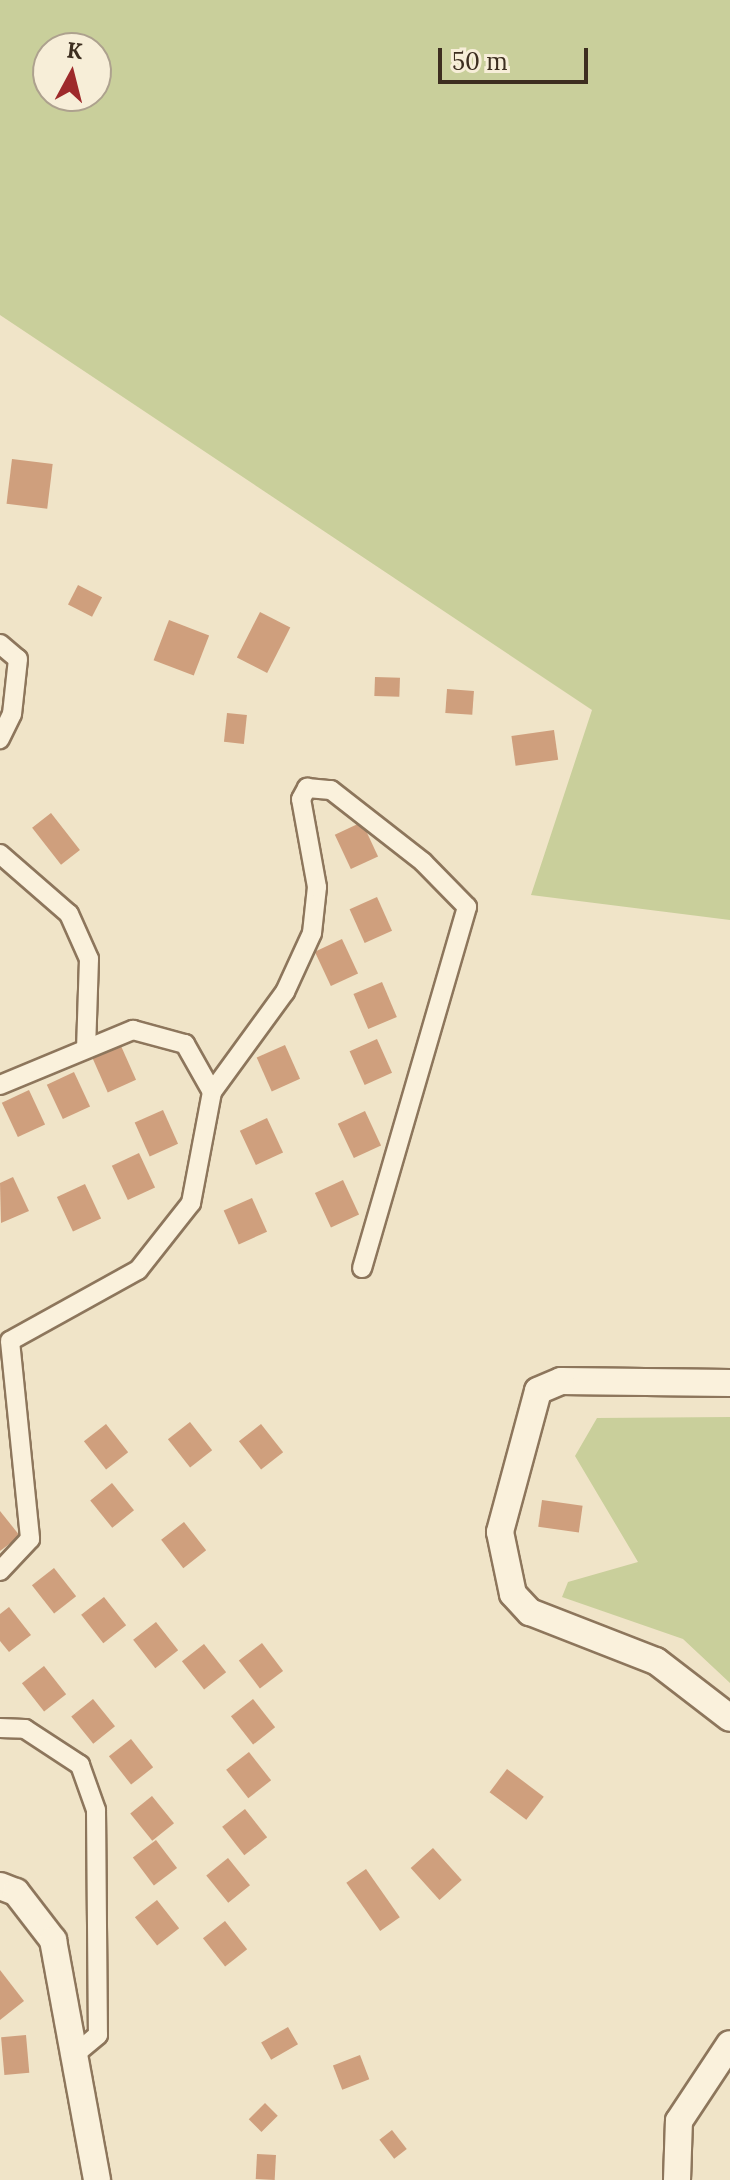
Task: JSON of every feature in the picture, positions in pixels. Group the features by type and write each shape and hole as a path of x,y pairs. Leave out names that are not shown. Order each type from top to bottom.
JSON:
{"street":[{"path":"0,644 18,659 12,714 0,739"},
{"path":"0,1571 30,1539 10,1341 138,1270 191,1203 212,1092 285,992 312,933 317,887 301,799 307,788 331,790 423,862 467,907 362,1268"},
{"path":"0,854 69,914 89,959 86,1048"},
{"path":"0,1085 133,1030 185,1044 212,1092"},
{"path":"730,1383 561,1381 538,1391 500,1532 513,1594 530,1612 656,1661 730,1718"},
{"path":"0,1728 25,1729 80,1765 96,1810 98,2035 74,2055"},
{"path":"0,1886 16,1892 53,1940 97,2180"},
{"path":"677,2180 679,2121 730,2044"}],"green space":[{"path":"0,0 730,0 730,920 531,895 592,710 0,315"},
{"path":"730,1417 730,1683 683,1639 562,1597 568,1582 638,1562 575,1456 597,1418"}],"building":[{"path":"12,459 53,464 47,509 7,504"},
{"path":"78,585 102,597 92,617 68,605"},
{"path":"260,612 290,627 267,673 237,657"},
{"path":"169,620 209,635 194,676 154,660"},
{"path":"375,677 400,678 399,697 374,696"},
{"path":"447,689 474,691 472,715 445,713"},
{"path":"227,713 247,715 244,744 224,742"},
{"path":"554,730 558,760 516,766 511,736"},
{"path":"51,813 80,850 61,865 32,828"},
{"path":"362,822 378,856 351,869 335,835"},
{"path":"377,897 392,931 365,943 350,909"},
{"path":"342,939 358,973 331,986 315,952"},
{"path":"382,982 397,1017 368,1029 353,994"},
{"path":"377,1039 392,1073 365,1085 350,1051"},
{"path":"285,1045 300,1079 272,1091 257,1058"},
{"path":"121,1046 136,1080 108,1092 93,1059"},
{"path":"74,1072 90,1106 63,1119 47,1085"},
{"path":"29,1090 45,1124 18,1137 2,1103"},
{"path":"163,1110 178,1144 150,1156 135,1123"},
{"path":"365,1111 381,1145 354,1158 338,1124"},
{"path":"267,1118 283,1152 256,1165 240,1131"},
{"path":"139,1153 155,1187 128,1200 112,1166"},
{"path":"13,1177 29,1211 1,1223 0,1183"},
{"path":"343,1180 359,1214 331,1228 315,1193"},
{"path":"85,1184 101,1218 73,1232 57,1197"},
{"path":"252,1198 267,1232 239,1244 224,1211"},
{"path":"190,1422 212,1450 190,1468 168,1439"},
{"path":"106,1424 128,1452 106,1470 84,1441"},
{"path":"261,1424 283,1452 261,1470 239,1441"},
{"path":"112,1483 134,1510 112,1528 90,1501"},
{"path":"542,1500 583,1506 579,1532 538,1527"},
{"path":"0,1511 20,1536 0,1551"},
{"path":"184,1522 206,1550 183,1568 161,1540"},
{"path":"54,1568 76,1596 54,1614 32,1585"},
{"path":"104,1597 126,1625 103,1643 81,1615"},
{"path":"9,1607 31,1635 9,1652 0,1641 0,1614"},
{"path":"156,1622 178,1650 155,1668 133,1640"},
{"path":"262,1643 283,1671 260,1688 239,1660"},
{"path":"204,1644 226,1672 204,1690 182,1661"},
{"path":"44,1666 66,1694 44,1712 22,1683"},
{"path":"93,1699 115,1726 93,1744 71,1717"},
{"path":"253,1699 275,1727 253,1745 231,1716"},
{"path":"131,1739 153,1767 131,1785 109,1756"},
{"path":"249,1752 271,1780 248,1798 226,1770"},
{"path":"507,1769 544,1797 526,1820 490,1792"},
{"path":"152,1796 174,1823 152,1841 130,1814"},
{"path":"245,1809 267,1837 244,1855 222,1827"},
{"path":"156,1840 177,1868 154,1885 133,1857"},
{"path":"433,1848 462,1880 439,1900 411,1868"},
{"path":"228,1858 250,1885 228,1903 206,1876"},
{"path":"366,1869 400,1917 380,1931 346,1883"},
{"path":"157,1900 179,1928 157,1946 135,1917"},
{"path":"225,1921 247,1949 225,1967 203,1938"},
{"path":"0,1970 24,2001 0,2020"},
{"path":"288,2027 298,2044 271,2060 261,2042"},
{"path":"26,2035 29,2073 4,2075 1,2037"},
{"path":"360,2055 369,2079 342,2090 333,2065"},
{"path":"265,2103 278,2116 261,2132 249,2119"},
{"path":"392,2130 407,2149 394,2159 379,2140"},
{"path":"257,2154 276,2155 275,2180 256,2179"}]}
